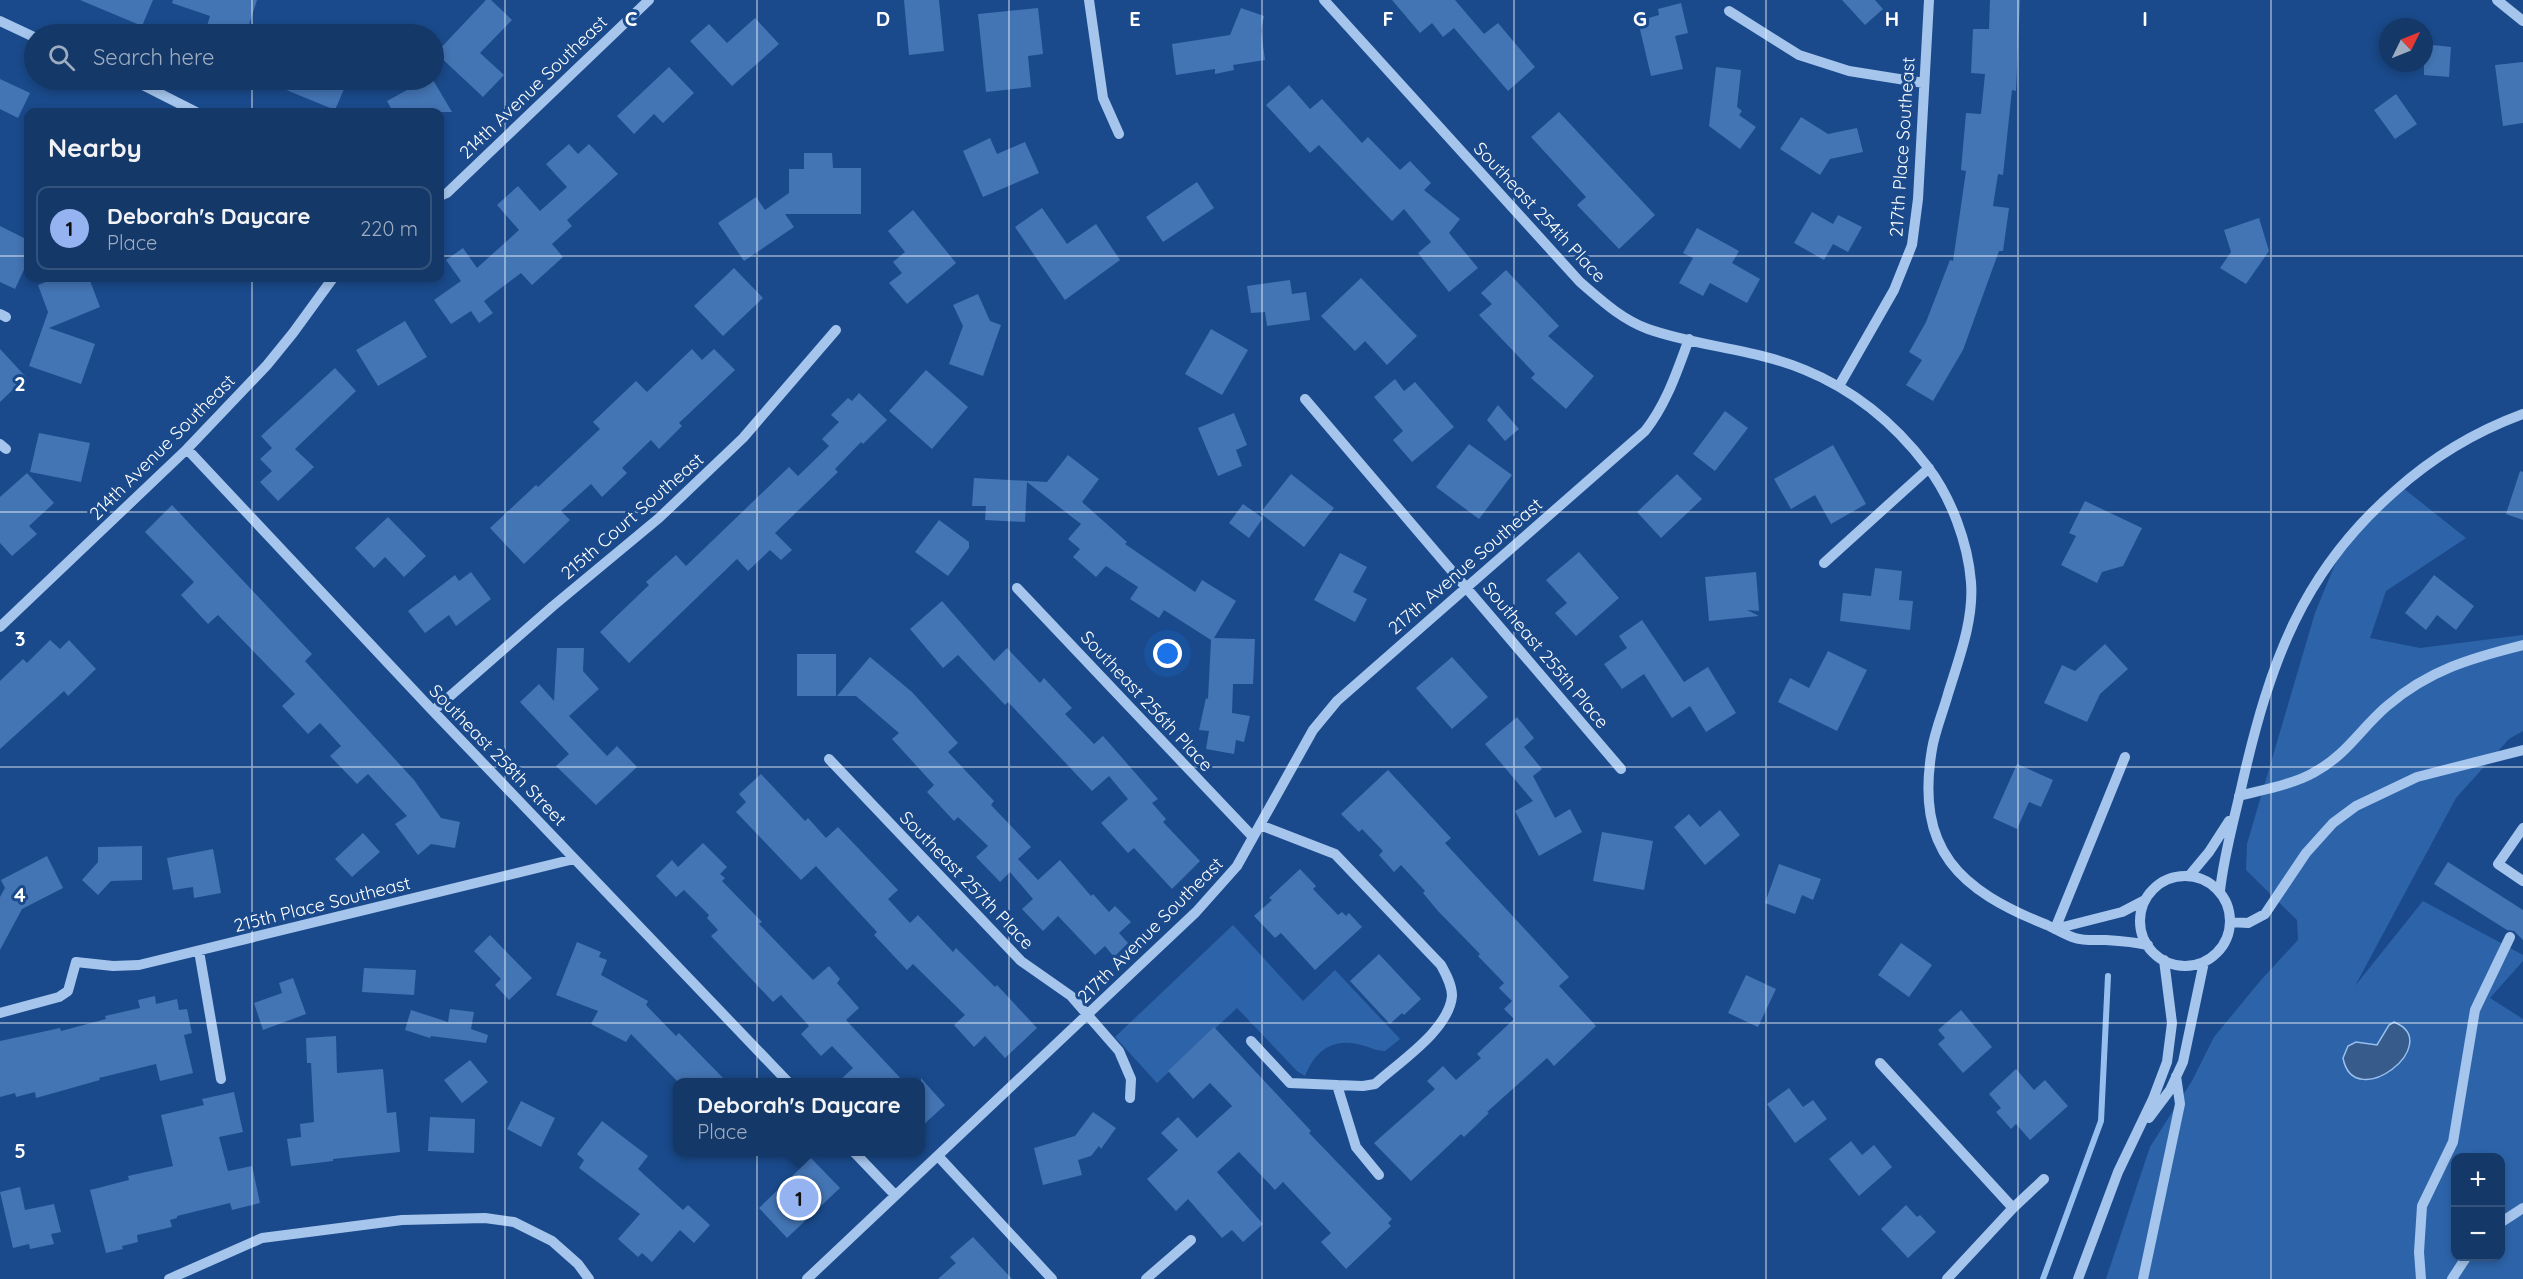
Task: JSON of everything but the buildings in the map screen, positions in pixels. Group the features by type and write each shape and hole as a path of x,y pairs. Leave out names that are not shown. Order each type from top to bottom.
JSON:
{"street":[{"name":"214th Avenue Southeast","path":"444,194 649,0"},
{"path":"1089,0 1103,98 1119,134"},
{"name":"Southeast 254th Place","path":"1324,0 1580,282 1616,312 1648,328 1804,369 1839,386 1883,418 1929,468 1950,501 1960,531 1971,582 1966,636 1932,747 1929,771 1929,812 1935,837 1966,882 1984,896 2013,912 2077,939 2127,941 2148,945"},
{"name":"217th Place Southeast","path":"1839,386 1894,290 1912,245 1918,199 1929,0"},
{"path":"2497,0 2523,21"},
{"path":"1729,11 1799,55 1849,70 1924,83"},
{"path":"0,21 24,32"},
{"path":"153,90 188,108"},
{"name":"214th Avenue Southeast","path":"0,627 188,449 267,365 330,282"},
{"name":"215th Court Southeast","path":"433,711 553,606 659,518 743,438 837,330"},
{"name":"217th Avenue Southeast","path":"807,1279 1196,912 1237,866 1313,730 1337,701 1645,431 1659,413 1689,339"},
{"name":"Southeast 255th Place","path":"1305,399 1621,769"},
{"path":"2220,891 2224,855 2234,813 2273,671 2305,600 2328,562 2366,516 2423,465 2488,427 2523,414"},
{"name":"Southeast 258th Street","path":"188,449 433,711 783,1078"},
{"path":"1824,563 1929,468"},
{"name":"Southeast 256th Place","path":"1017,588 1252,837"},
{"path":"2239,796 2311,774 2340,756 2386,706 2418,682 2463,660 2523,645"},
{"path":"2230,922 2248,923 2265,914 2306,853 2333,823 2356,806 2417,777 2523,750"},
{"path":"2055,929 2125,757"},
{"name":"Southeast 257th Place","path":"829,759 1021,961 1071,996 1119,1052 1131,1079 1130,1098"},
{"path":"2189,876 2210,852 2234,813"},
{"path":"1251,1041 1290,1083 1363,1086 1375,1084 1441,1026 1452,994 1441,965 1335,854 1260,825"},
{"path":"2523,828 2498,864 2523,881"},
{"name":"215th Place Southeast","path":"0,1013 59,997 68,991 76,962 113,966 139,965 574,859"},
{"path":"2189,876 2211,883 2220,891 2228,906 2230,922 2223,946 2204,962 2190,966 2177,965 2164,960 2148,945 2141,929 2140,919 2145,900 2153,889 2163,881 2189,876"},
{"path":"2055,929 2122,912 2145,900"},
{"path":"2421,1279 2419,1252 2422,1206 2453,1142 2475,1010 2510,937"},
{"path":"199,951 221,1079"},
{"path":"2078,1279 2118,1172 2137,1135 2167,1062 2172,1023 2164,960"},
{"path":"2137,1135 2170,1090 2183,1062 2204,962"},
{"path":"1880,1063 2013,1208"},
{"path":"2143,1279 2180,1104 2176,1076"},
{"path":"1337,1085 1356,1147 1379,1175"},
{"path":"858,1156 895,1195"},
{"path":"938,1156 1052,1279"},
{"path":"1947,1279 2013,1208 2044,1179"},
{"path":"2505,1220 2523,1208"},
{"path":"169,1279 262,1238 402,1220 485,1218 514,1222 552,1241 578,1264 589,1279"},
{"path":"1146,1279 1191,1240"},
{"path":"2452,1279 2464,1261"}],"shaded area":[{"path":"2398,484 2466,538 2386,591 2370,638 2420,648 2523,635 2523,731 2509,739 2456,798 2355,986 2423,901 2523,955 2523,961 2490,998 2523,1019 2523,1279 2106,1279 2150,1147 2192,1081 2214,1037 2298,940 2297,920 2246,870 2247,844 2315,613 2336,562"},
{"path":"1233,925 1303,1001 1335,970 1400,1039 1385,1051 1351,1043 1334,1044 1314,1059 1305,1076 1297,1071 1237,1008 1157,1083 1115,1037"},
{"path":"2394,1022 2407,1032 2410,1044 2404,1058 2392,1069 2378,1077 2363,1079 2350,1074 2343,1058 2348,1046 2356,1042 2377,1045 2389,1025"}],"waterway":[{"path":"2043,1279 2101,1121 2108,976"}],"place":[{"name":"Deborah's Daycare","path":"799,1198"}]}
